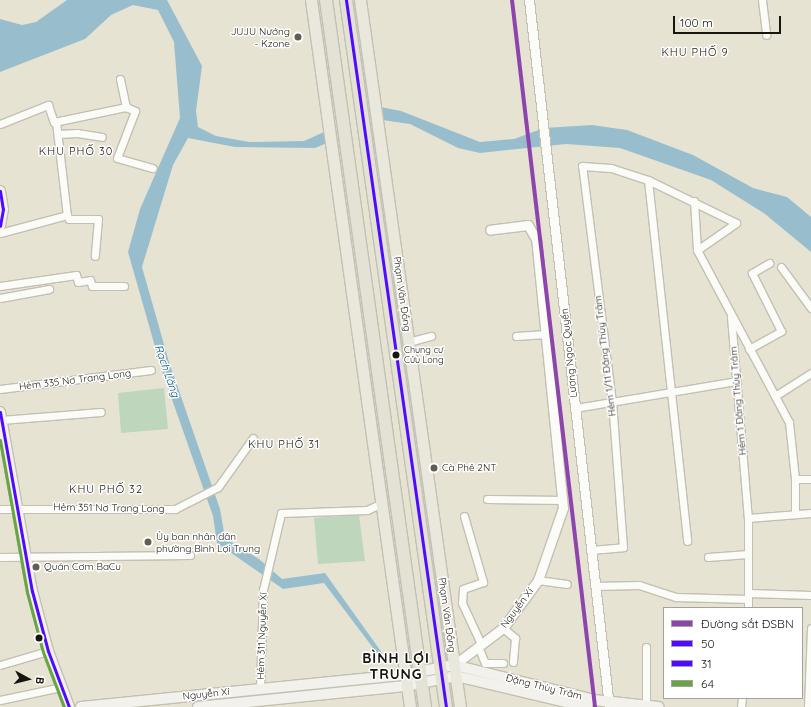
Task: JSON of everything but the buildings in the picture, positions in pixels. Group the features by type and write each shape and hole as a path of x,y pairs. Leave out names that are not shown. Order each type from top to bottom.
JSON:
{"highway":[{"path":"326,0 425,707"},
{"name":"Phạm Văn Đồng","path":"346,0 446,707"}],"main road":[{"path":"311,0 410,707"},
{"name":"Phạm Văn Đồng","path":"360,0 460,707"},
{"path":"0,226 1,196"},
{"path":"1,416 24,555 48,651 69,707"},
{"path":"389,553 403,551"},
{"name":"Nguyễn Xí","path":"198,707 421,677 455,671"},
{"name":"Đặng Thùy Trâm","path":"455,671 608,704 646,704 659,707"},
{"name":"Đặng Thùy Trâm","path":"455,671 586,707"},
{"name":"Nguyễn Xí","path":"81,707 260,689 406,679"}],"street":[{"name":"Lương Ngọc Quyến","path":"529,0 608,704"},
{"path":"762,0 766,34"},
{"path":"120,79 126,107"},
{"path":"0,124 48,105 56,122 67,215 69,219 98,219 95,256"},
{"path":"56,122 126,107 135,111 116,158 153,168"},
{"path":"58,134 76,133 102,137"},
{"name":"Hẻm 1/11 Đặng Thùy Trâm","path":"591,550 623,547 612,402 582,166 611,168 648,180"},
{"path":"648,180 694,201 736,223 697,250"},
{"path":"648,180 687,541"},
{"name":"Hẻm 1 Đặng Thùy Trâm","path":"694,201 697,250 730,313 748,518 748,607"},
{"path":"0,233 67,215"},
{"name":"Nguyễn Xí","path":"455,671 480,645 503,628 538,580 563,508 536,239 532,228 519,225 490,230"},
{"path":"749,349 781,331 752,273 769,263"},
{"path":"781,267 811,308"},
{"path":"0,286 76,275 78,282 90,280 92,286 124,286"},
{"path":"0,298 49,289"},
{"path":"730,313 789,422 795,479 795,514"},
{"path":"516,336 546,334"},
{"path":"408,342 431,336"},
{"name":"Hẻm 335 Nơ Trang Long","path":"0,389 151,370"},
{"path":"775,396 811,373"},
{"path":"575,408 737,381"},
{"path":"1,416 101,412"},
{"name":"Hẻm 351 Nơ Trang Long","path":"0,509 15,507 175,509 201,498 218,487 253,438"},
{"path":"795,479 811,479"},
{"path":"487,499 563,500"},
{"name":"Hẻm 311 Nguyễn Xí","path":"260,689 263,590 281,513 367,510 382,503"},
{"path":"748,518 811,513"},
{"path":"464,516 483,582 463,589 462,603 480,645 485,663 504,662"},
{"path":"708,557 748,554"},
{"path":"0,557 24,555 190,555"},
{"path":"538,580 567,584"},
{"path":"595,586 638,585 676,597 811,595"},
{"path":"503,628 515,638 513,662"},
{"path":"808,707 811,628"},
{"path":"646,647 646,704"},
{"path":"0,665 48,651"},
{"path":"803,658 810,658"},
{"path":"0,700 61,687"}],"green space":[{"path":"164,388 168,429 121,433 118,393"},
{"path":"359,515 365,561 318,564 314,518"}],"water":[{"name":"Rạch Lăng","path":"67,0 167,0 202,66 196,111 198,127 216,136 249,142 304,141 380,107 401,111 480,142 514,139 544,128 592,125 627,130 693,155 753,188 787,197 811,217 811,252 765,214 711,180 620,148 566,144 480,153 458,148 410,124 382,120 315,148 235,147 188,138 173,165 142,267 169,362 220,509 225,538 259,559 282,579 325,573 385,657 383,661 324,583 283,589 217,543 213,516 162,371 128,252 140,209 180,118 174,42 158,10 133,5 111,15 85,39 0,72 0,19 22,25 36,22"}],"pier":[{"path":"379,106 381,122 328,145 326,130"}],"rail line":[{"name":"ĐSBN","path":"512,0 595,707"}],"transit line":[{"name":"50","path":"346,0 446,707"},
{"name":"31","path":"0,191 3,209 0,226"},
{"name":"31","path":"0,412 32,591 48,651 69,707"},
{"name":"64","path":"0,440 27,592 43,652 64,707"}],"place":[{"name":"JUJU Nướng - Kzone","path":"298,37"},
{"name":"Chung cư Cửu Long","path":"396,355"},
{"name":"Cà Phê 2NT","path":"434,468"},
{"name":"Ủy ban nhân dân phường Bình Lợi Trung","path":"148,542"},
{"name":"Quán Cơm BaCu","path":"36,567"}],"district":[{"name":"KHU PHỐ 9","path":"695,52"},
{"name":"KHU PHỐ 30","path":"76,151"},
{"name":"KHU PHỐ 31","path":"284,444"},
{"name":"KHU PHỐ 32","path":"106,489"},
{"name":"BÌNH LỢI TRUNG","path":"396,666"}]}
